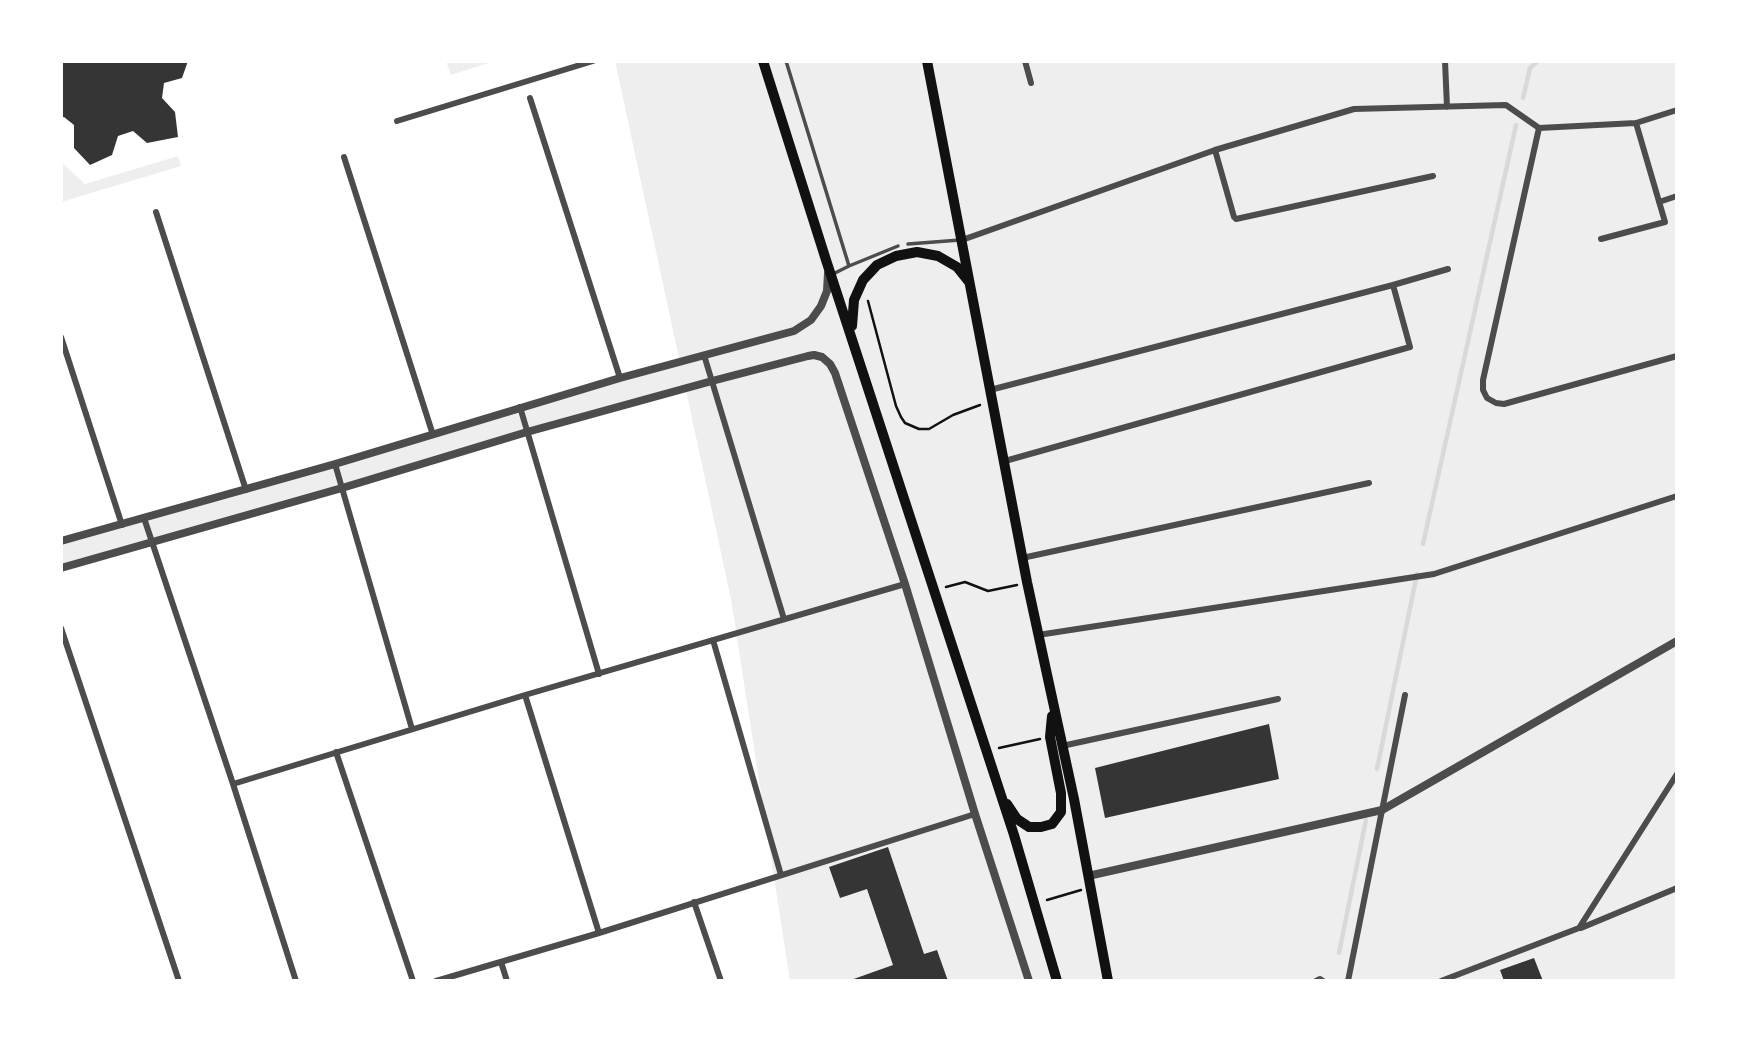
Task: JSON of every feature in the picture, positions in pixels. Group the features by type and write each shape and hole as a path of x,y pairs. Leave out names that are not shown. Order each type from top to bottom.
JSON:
{"main road":[{"path":"763,61 987,751 1057,981"},
{"path":"926,61 1022,558 1108,981"},
{"path":"854,342 854,300 863,280 877,265 896,256 917,253 938,256 957,267 970,282"},
{"path":"1001,795 1017,818 1029,827 1052,824 1061,812 1061,793 1050,737 1053,706"}],"street":[{"path":"397,121 593,61"},
{"path":"1026,61 1031,83"},
{"path":"1445,61 1447,107"},
{"path":"530,98 620,378"},
{"path":"962,240 1215,150 1354,109 1506,104 1539,128 1636,122 1677,110"},
{"path":"1601,239 1665,222 1636,122"},
{"path":"1539,128 1483,380 1483,390 1487,398 1504,404 1677,356"},
{"path":"1215,150 1236,219 1433,176"},
{"path":"344,156 433,435"},
{"path":"1659,202 1677,196"},
{"path":"156,212 246,490"},
{"path":"61,541 246,490 620,378 794,331 815,315 821,306 828,282 826,260"},
{"path":"990,390 1448,269"},
{"path":"1005,461 1410,346 1393,285"},
{"path":"61,337 122,525"},
{"path":"704,355 784,619"},
{"path":"61,568 527,432 814,355 827,361 835,373 905,584 1029,981"},
{"path":"520,407 599,674"},
{"path":"335,464 412,729"},
{"path":"1022,558 1369,483"},
{"path":"1038,635 1434,574 1677,496"},
{"path":"144,519 296,981"},
{"path":"233,784 905,584"},
{"path":"61,628 179,981"},
{"path":"713,640 781,875"},
{"path":"1088,876 1382,810 1677,641"},
{"path":"525,695 599,933"},
{"path":"1348,981 1405,695"},
{"path":"1062,746 1278,699"},
{"path":"336,752 413,981"},
{"path":"1579,928 1677,774"},
{"path":"436,981 599,933 975,814"},
{"path":"1441,981 1677,888"},
{"path":"694,902 721,981"},
{"path":"500,962 507,981"},
{"path":"1316,981 1323,981"}],"lane":[{"path":"786,61 849,265"},
{"path":"908,244 962,240"},
{"path":"831,274 898,246"}],"path":[{"path":"863,280 896,406 905,423 919,429 929,429 968,408 992,402"},
{"path":"935,591 965,582 988,591 1027,583"},
{"path":"987,751 1050,737"},
{"path":"1034,903 1091,888"}],"shaded area":[{"path":"446,61 495,61 451,75"},
{"path":"615,61 1677,61 1677,981 790,981 731,599 685,386 528,431 521,408 680,363"},
{"path":"178,156 181,166 61,202 61,162 85,184"},
{"path":"519,409 525,431 343,486 337,465"},
{"path":"334,465 341,487 153,541 146,520"},
{"path":"143,520 150,541 61,566 61,543"}],"building":[{"path":"61,61 188,61 182,78 164,83 162,98 175,112 178,137 147,143 133,131 118,136 112,155 90,165 74,148 74,125 64,117 61,118"},
{"path":"1269,724 1279,779 1105,818 1095,768"},
{"path":"888,847 924,954 937,950 948,981 848,981 893,965 867,889 840,898 829,867"},
{"path":"1534,958 1543,981 1504,981 1500,970"}],"waterway":[{"path":"1523,98 1530,68 1538,61"},
{"path":"1423,544 1516,125"},
{"path":"1377,769 1417,574"},
{"path":"1339,953 1366,820"}]}
